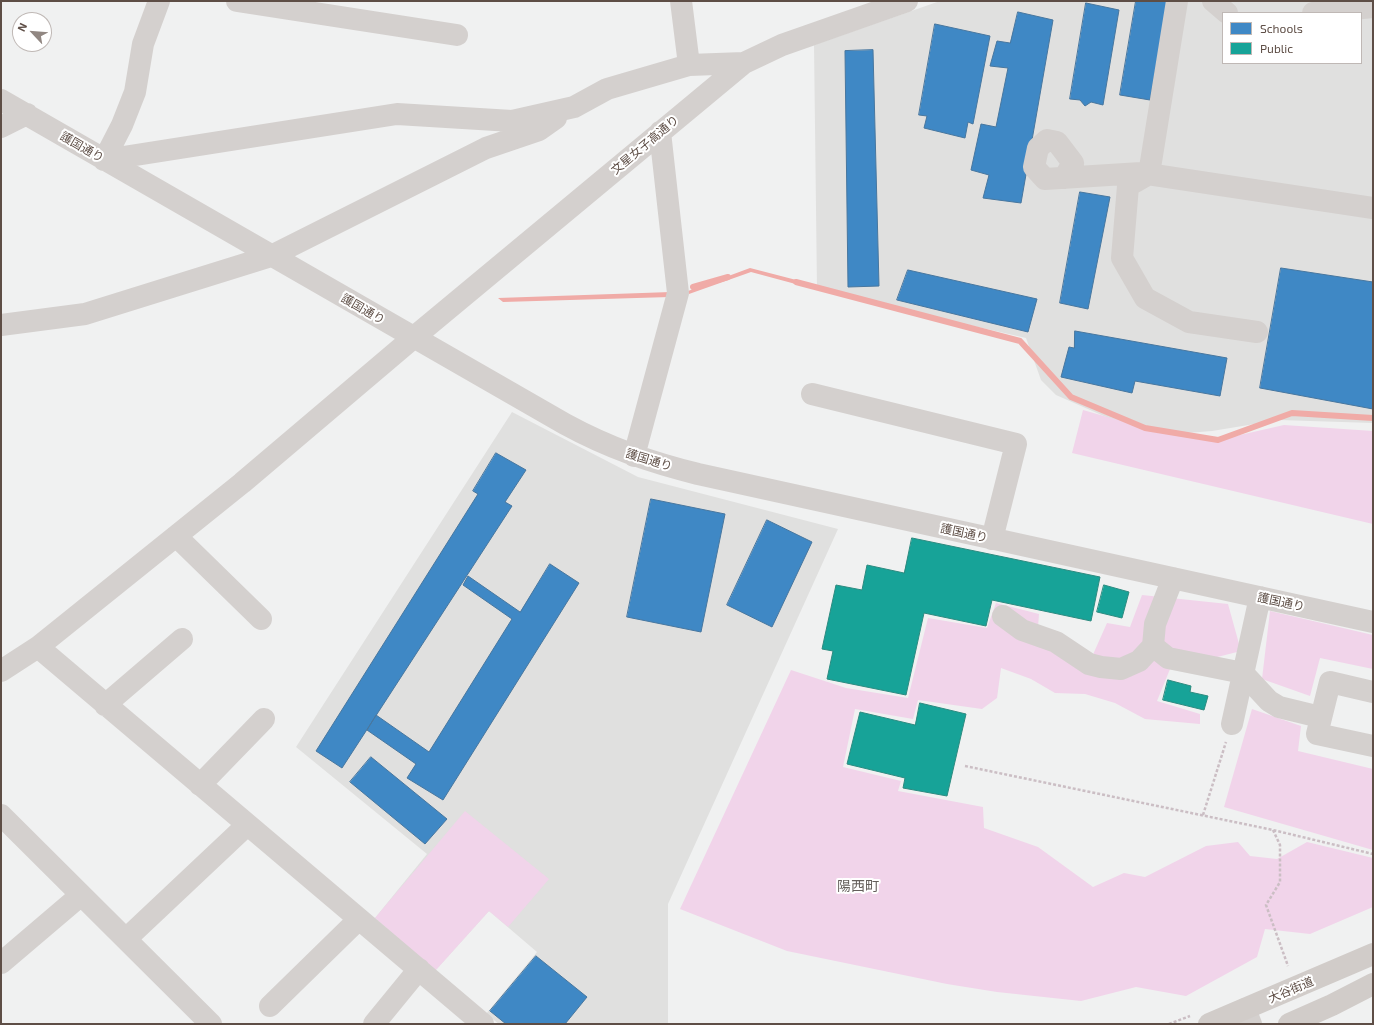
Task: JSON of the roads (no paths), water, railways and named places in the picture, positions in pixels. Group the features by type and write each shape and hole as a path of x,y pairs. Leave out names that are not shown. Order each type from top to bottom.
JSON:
{"main road":[{"name":"大谷街道","path":"1209,1024 1248,1017 1373,954"},
{"path":"1289,1024 1373,985"}],"street":[{"path":"104,160 122,125 135,92 143,44 159,1"},
{"path":"237,1 457,35"},
{"path":"681,1 689,65"},
{"name":"文星女子高通り","path":"1,671 38,647 242,483 413,338 744,63 782,45 907,1"},
{"path":"1149,174 1177,1"},
{"path":"1214,1 1226,12"},
{"path":"1323,12 1373,7"},
{"path":"1,325 86,314 272,256 486,148 538,130 574,107 608,89 689,65 744,63"},
{"name":"護国通り","path":"1,100 413,338 589,437 634,456 698,474 1373,622"},
{"path":"104,160 397,114 512,121 574,107"},
{"path":"1,127 27,114"},
{"path":"634,456 678,293 660,132"},
{"path":"1149,174 1128,186 1122,258 1145,298 1189,322 1257,332"},
{"path":"1064,178 1149,174 1373,208"},
{"path":"812,394 1016,444 992,539"},
{"path":"176,536 261,620"},
{"path":"1003,616 1022,630 1056,642 1089,664 1121,669 1139,661 1153,646 1155,624 1173,578"},
{"path":"1232,724 1260,597"},
{"path":"105,705 182,639"},
{"path":"1153,646 1168,658 1243,673 1269,701 1278,707 1320,717"},
{"path":"38,647 483,1024"},
{"path":"1373,692 1330,682 1320,717 1317,734 1373,746"},
{"path":"200,785 264,719"},
{"path":"1,815 211,1024"},
{"path":"126,939 247,825"},
{"path":"1,963 81,895"},
{"path":"270,1006 358,919"},
{"path":"374,1024 419,969"}],"waterway":[{"path":"693,287 728,277"},
{"path":"796,282 1020,341 1071,397 1145,428 1218,440 1292,413 1373,418"}],"district":[{"name":"陽西町","path":"858,886"}]}
